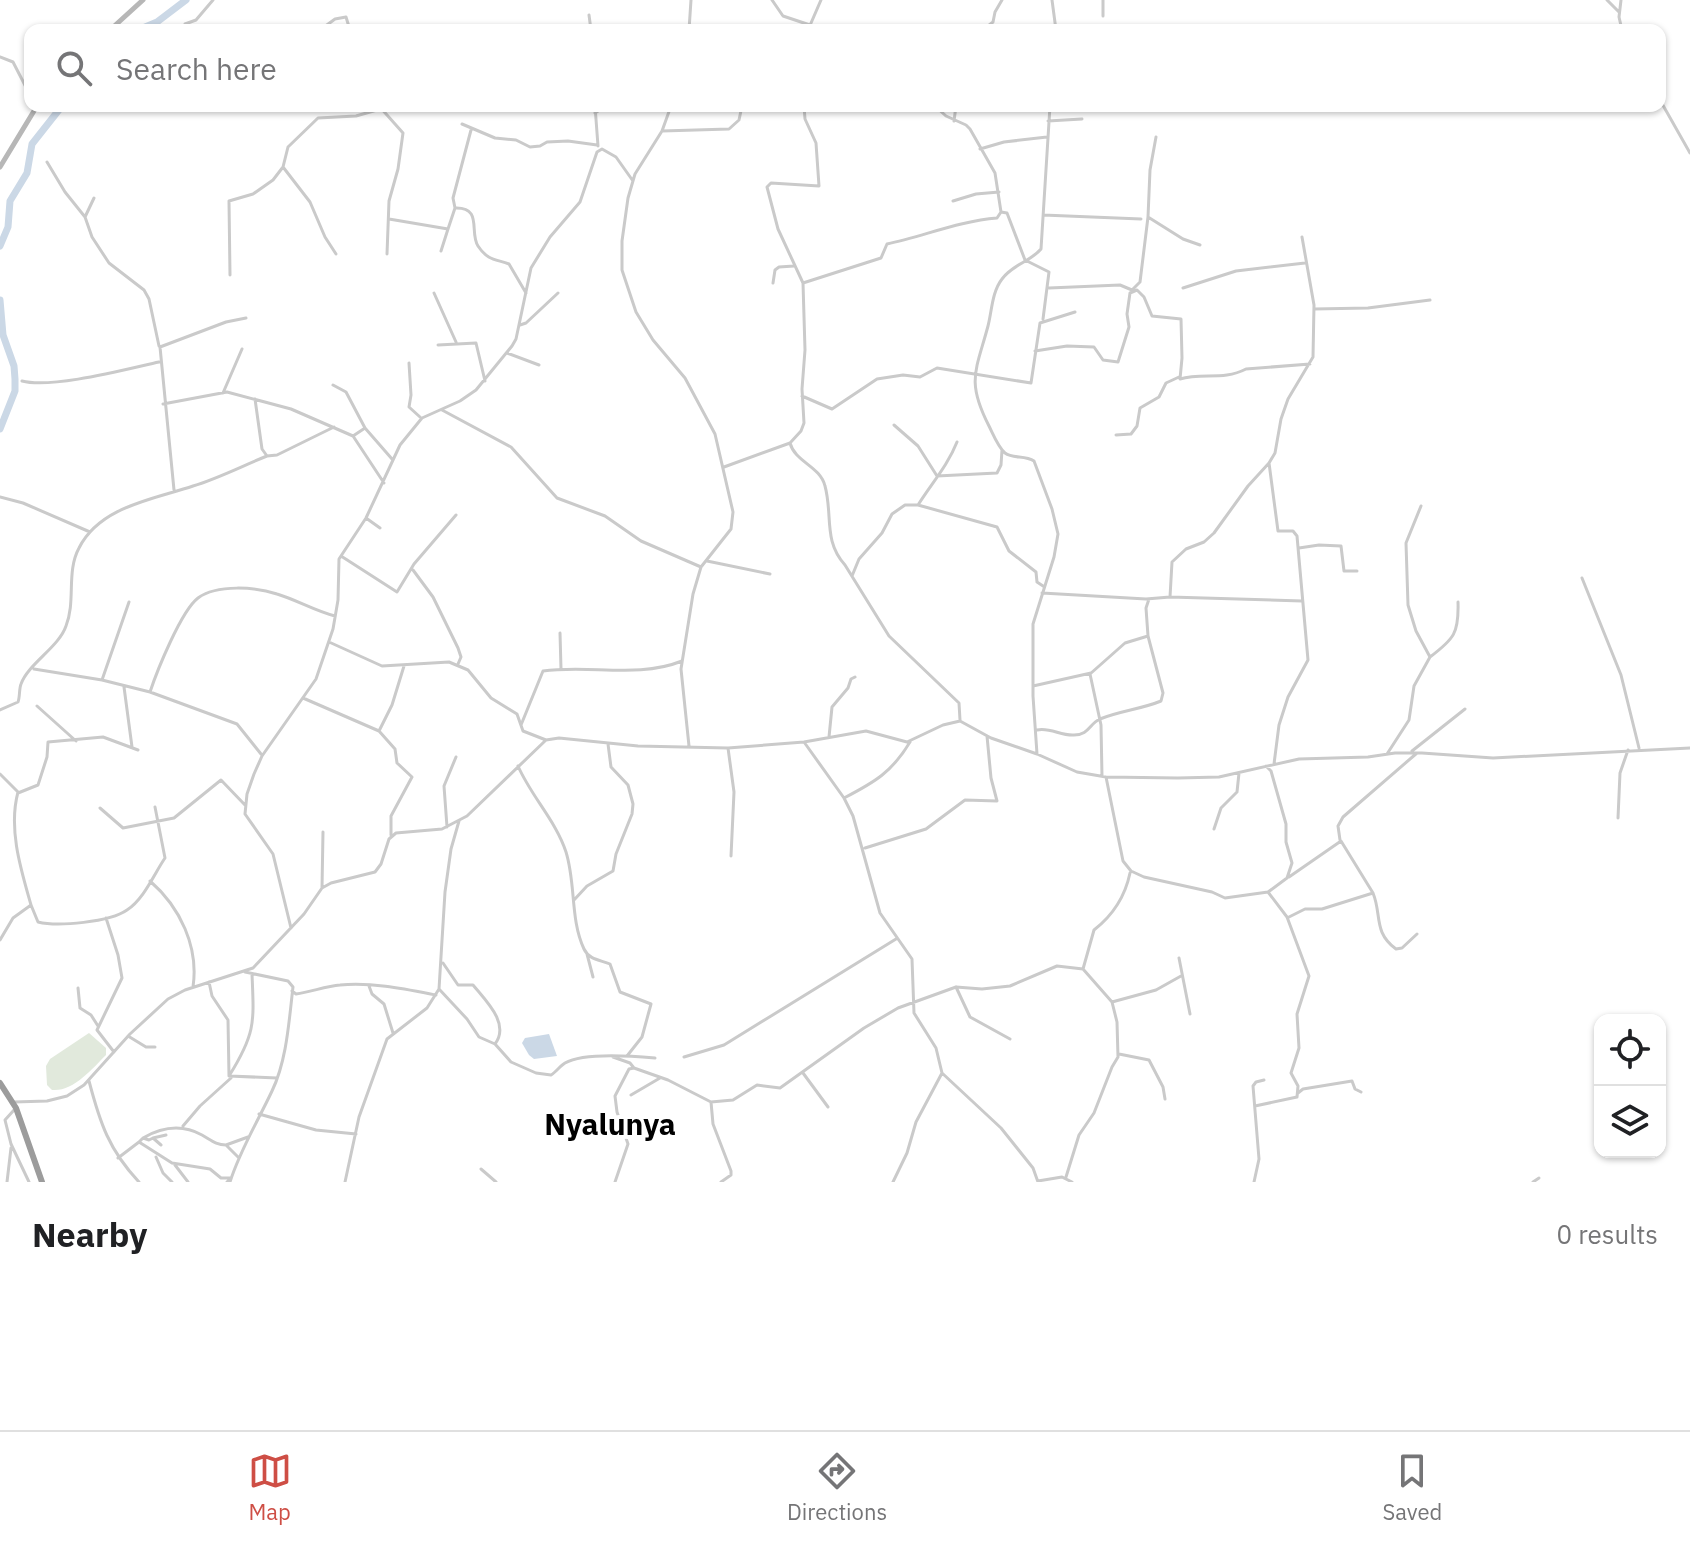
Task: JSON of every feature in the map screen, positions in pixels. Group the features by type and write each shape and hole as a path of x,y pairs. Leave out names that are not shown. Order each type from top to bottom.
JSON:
{"highway":[{"path":"1,1088 15,1105 42,1182"}],"main road":[{"path":"117,24 143,0"},
{"path":"0,167 33,112"}],"street":[{"path":"185,24 196,20 213,0"},
{"path":"689,24 691,0"},
{"path":"772,0 783,16 800,24"},
{"path":"811,24 821,0"},
{"path":"990,24 1002,0"},
{"path":"1052,0 1055,24"},
{"path":"1103,0 1103,16"},
{"path":"1607,0 1619,12"},
{"path":"1621,0 1621,24"},
{"path":"589,15 590,24"},
{"path":"328,24 346,17 348,24"},
{"path":"0,57 13,62 24,83"},
{"path":"1666,111 1690,153"},
{"path":"230,275 229,201 253,194 273,180 283,167 288,147 318,118 356,116 367,112"},
{"path":"384,112 403,133 389,201 387,254"},
{"path":"669,112 662,131 633,181 625,212 622,270 643,323 696,397 715,434 733,523 701,567 693,594 682,661 689,746"},
{"path":"662,131 729,129 739,120 741,112"},
{"path":"724,467 790,443 804,423 803,283 778,229 767,187 771,183 819,186 816,143 804,112"},
{"path":"803,283 881,258 887,244 932,234 961,223 997,218 1001,212 994,172 968,127 943,112"},
{"path":"954,121 955,112"},
{"path":"1037,754 1033,624 1058,534 1034,461 1026,456 1009,455 1002,449 979,407 975,394 975,374 999,282 1011,269 1041,249 1049,112"},
{"path":"291,928 273,854 246,816 245,805 262,756 316,679 335,616 341,556 366,518 400,445 422,418 469,396 485,381 516,339 531,268 550,237 580,202 598,148 595,113"},
{"path":"1048,121 1082,119"},
{"path":"462,124 495,138 516,140 534,148 547,142 568,141 605,150 616,157 633,181"},
{"path":"441,251 455,208 453,198 471,130"},
{"path":"980,149 1004,142 1047,137"},
{"path":"1035,351 1067,346 1094,347 1103,360 1118,362 1129,327 1127,309 1132,290 1140,282 1156,137"},
{"path":"47,162 85,217 93,240 109,263 144,290 149,299 160,347 163,404 174,490"},
{"path":"283,167 310,202 336,254"},
{"path":"953,201 976,194 999,192"},
{"path":"85,217 94,198"},
{"path":"455,208 464,209 474,218 478,246 492,260 509,264 526,293"},
{"path":"802,396 829,410 880,378 920,377 937,368 1031,383 1039,327 1049,288 1047,270 1025,260 1007,213 1001,212"},
{"path":"1043,215 1141,219"},
{"path":"1148,217 1183,239 1200,245"},
{"path":"389,219 448,229"},
{"path":"1170,597 1172,562 1186,549 1204,542 1214,533 1275,453 1288,399 1313,357 1311,334 1314,309 1302,237"},
{"path":"1183,288 1236,271 1305,263"},
{"path":"773,283 775,270 794,266"},
{"path":"1049,288 1120,285 1142,293 1152,316 1181,319 1179,377"},
{"path":"434,293 456,342"},
{"path":"520,325 558,293"},
{"path":"1314,309 1368,308 1430,300"},
{"path":"1042,321 1075,312"},
{"path":"160,347 226,322 246,318"},
{"path":"438,345 456,342 473,342 477,345 485,381"},
{"path":"223,393 242,349"},
{"path":"507,353 539,365"},
{"path":"22,381 34,384 159,362"},
{"path":"409,363 409,407 422,418"},
{"path":"1116,435 1131,434 1137,426 1140,408 1159,397 1166,383 1179,377 1215,378 1246,369 1310,364"},
{"path":"333,385 346,392 365,428 392,459"},
{"path":"163,404 223,393 291,409 353,436 384,483"},
{"path":"255,399 262,449 267,456"},
{"path":"442,410 511,447 557,498 605,516 641,541 701,567"},
{"path":"894,425 918,446 937,476"},
{"path":"0,710 19,701 21,684 66,627 74,559 90,532 113,514 145,500 168,495 174,490 277,455 334,427"},
{"path":"353,436 365,428"},
{"path":"918,505 946,467 957,442"},
{"path":"790,443 794,452 818,472 824,482 833,549 894,642 959,703 960,721"},
{"path":"937,476 999,472 1002,449"},
{"path":"1269,463 1278,528 1295,533 1299,548 1308,664 1288,697 1279,725 1274,764"},
{"path":"0,497 23,503 90,532"},
{"path":"853,581 853,571 859,559 882,533 895,509 918,505 997,527 1009,551 1036,572 1037,582 1043,586"},
{"path":"1421,506 1406,543 1408,605 1416,631 1430,657"},
{"path":"341,556 397,592 416,562 456,515"},
{"path":"366,518 380,528"},
{"path":"1299,548 1341,546 1344,571 1357,571"},
{"path":"706,560 770,574"},
{"path":"413,570 433,597 458,648 461,657 457,666"},
{"path":"1582,578 1621,675 1640,749"},
{"path":"150,692 179,627 194,602 207,594 230,589 265,591 335,616"},
{"path":"1041,593 1149,599 1302,601"},
{"path":"1036,731 1045,729 1073,736 1083,734 1089,732 1094,722 1100,719 1163,700 1148,636 1146,608 1149,599"},
{"path":"102,680 129,602"},
{"path":"1387,754 1409,720 1414,686 1430,657 1453,639 1459,615 1458,602"},
{"path":"560,633 561,669"},
{"path":"1033,686 1091,673 1125,643 1148,636"},
{"path":"329,642 380,665 449,662 474,674 491,698 517,714 523,731 546,740 559,738 728,748 804,742 866,731 910,741 943,725 960,721 987,736 1077,772 1104,776 1202,778 1299,759 1409,753 1493,758 1690,748"},
{"path":"521,725 542,672 561,669 618,672 682,661"},
{"path":"379,731 392,705 404,666"},
{"path":"33,669 102,680 150,692 237,724 262,756"},
{"path":"1091,673 1100,719 1104,776 1123,861 1131,871 1225,898 1268,892 1340,840"},
{"path":"829,737 832,707 855,677"},
{"path":"124,686 132,747"},
{"path":"29,1182 11,1144 5,1120 15,1105 67,1096 89,1081 128,1036 168,999 209,982 245,972 262,961 322,888 375,872 381,864 391,835 391,816 412,777 397,763 395,749 379,731 303,698"},
{"path":"37,706 76,741"},
{"path":"1409,753 1465,709"},
{"path":"864,849 926,829 965,800 997,801 991,778 987,736"},
{"path":"18,793 38,785 47,757 48,742 103,737 138,750"},
{"path":"391,835 447,827 459,821 546,740"},
{"path":"844,798 886,774 910,741"},
{"path":"804,742 844,798 859,831 877,905 912,959 914,1013 936,1049 942,1073 1001,1128 1033,1168 1038,1182 1066,1177 1072,1182"},
{"path":"574,900 587,886 613,871 616,854 632,814 632,796 628,785 611,767 608,743"},
{"path":"728,748 734,792 731,856"},
{"path":"1618,818 1620,773 1628,750"},
{"path":"1417,753 1343,817 1338,826 1340,840 1373,893 1379,926 1393,948 1402,948 1417,934"},
{"path":"447,827 444,786 456,757"},
{"path":"518,766 525,783 561,839 570,865 578,932 593,977"},
{"path":"1266,766 1271,771 1287,829 1286,842 1292,863 1287,878"},
{"path":"1214,829 1221,808 1237,792 1239,772"},
{"path":"0,774 18,793 15,823 17,845 31,905 40,923 79,922 126,911 166,855 155,807"},
{"path":"100,808 123,828 159,822 174,818 221,780 245,805"},
{"path":"345,1182 359,1117 387,1039 427,1008 439,989 445,892 451,849 459,821"},
{"path":"322,888 323,832"},
{"path":"1083,969 1094,930 1104,924 1114,911 1127,889 1131,871"},
{"path":"150,881 172,904 182,924 194,958 193,988"},
{"path":"1268,892 1287,917 1309,976 1297,1014 1299,1048 1291,1073 1298,1093"},
{"path":"1287,917 1305,909 1349,903 1373,893"},
{"path":"0,940 13,918 31,905"},
{"path":"98,1026 107,1015 122,978 106,917"},
{"path":"684,1057 724,1045 898,939"},
{"path":"587,954 610,964 615,970 620,992 651,1004 642,1037 627,1056"},
{"path":"1179,958 1190,1014"},
{"path":"442,961 458,985 473,985 497,1017 501,1036 495,1044"},
{"path":"613,1057 711,1102 733,1100 757,1085 780,1088 864,1028 914,1002 956,987 982,989 1010,986 1057,966 1083,969 1112,1002 1119,1054 1094,1113 1079,1135 1066,1177"},
{"path":"172,1163 210,1169 229,1181 259,1114 274,1089 293,987 288,981 245,972"},
{"path":"183,1127 230,1077 250,1038 255,1006 252,974"},
{"path":"1112,1002 1156,990 1181,976"},
{"path":"209,982 212,996 228,1020 230,1077"},
{"path":"292,991 296,994 338,985 436,995"},
{"path":"369,986 372,994 384,1004 393,1033"},
{"path":"956,987 970,1017 1010,1039"},
{"path":"78,988 80,1008 91,1015 114,1052"},
{"path":"439,989 479,1037 495,1044 519,1067 544,1075 551,1075 572,1061 627,1056 655,1058"},
{"path":"128,1036 146,1047 155,1047"},
{"path":"1119,1054 1149,1060 1163,1087 1165,1099"},
{"path":"615,1182 628,1144 615,1096 629,1069 634,1068"},
{"path":"803,1073 828,1107"},
{"path":"893,1182 907,1153 916,1122 942,1073"},
{"path":"230,1077 277,1078"},
{"path":"631,1095 660,1078"},
{"path":"1254,1182 1259,1159 1253,1084 1264,1080"},
{"path":"89,1081 105,1136 118,1158 139,1182"},
{"path":"1255,1106 1294,1100 1303,1089 1352,1081 1355,1089 1361,1092"},
{"path":"711,1102 713,1124 731,1171 731,1175 721,1182"},
{"path":"259,1114 316,1130 356,1134"},
{"path":"118,1158 143,1138 183,1127 218,1145 249,1137"},
{"path":"143,1138 149,1140 166,1135"},
{"path":"153,1138 161,1145"},
{"path":"139,1142 177,1166 188,1182"},
{"path":"7,1182 11,1144"},
{"path":"226,1145 240,1158"},
{"path":"154,1154 163,1173 172,1182"},
{"path":"481,1169 496,1182"}],"shaded area":[{"path":"89,1033 106,1048 106,1055 75,1083 52,1090 47,1085 46,1066 50,1059"}],"water":[{"path":"549,1034 557,1056 534,1059 522,1043 525,1038"}],"waterway":[{"path":"152,24 186,0"},
{"path":"0,246 8,227 10,201 27,173 32,144 57,112"},
{"path":"0,300 3,335 14,366 15,379 15,391 0,429"}],"district":[{"name":"Nyalunya","path":"610,1125"}]}
